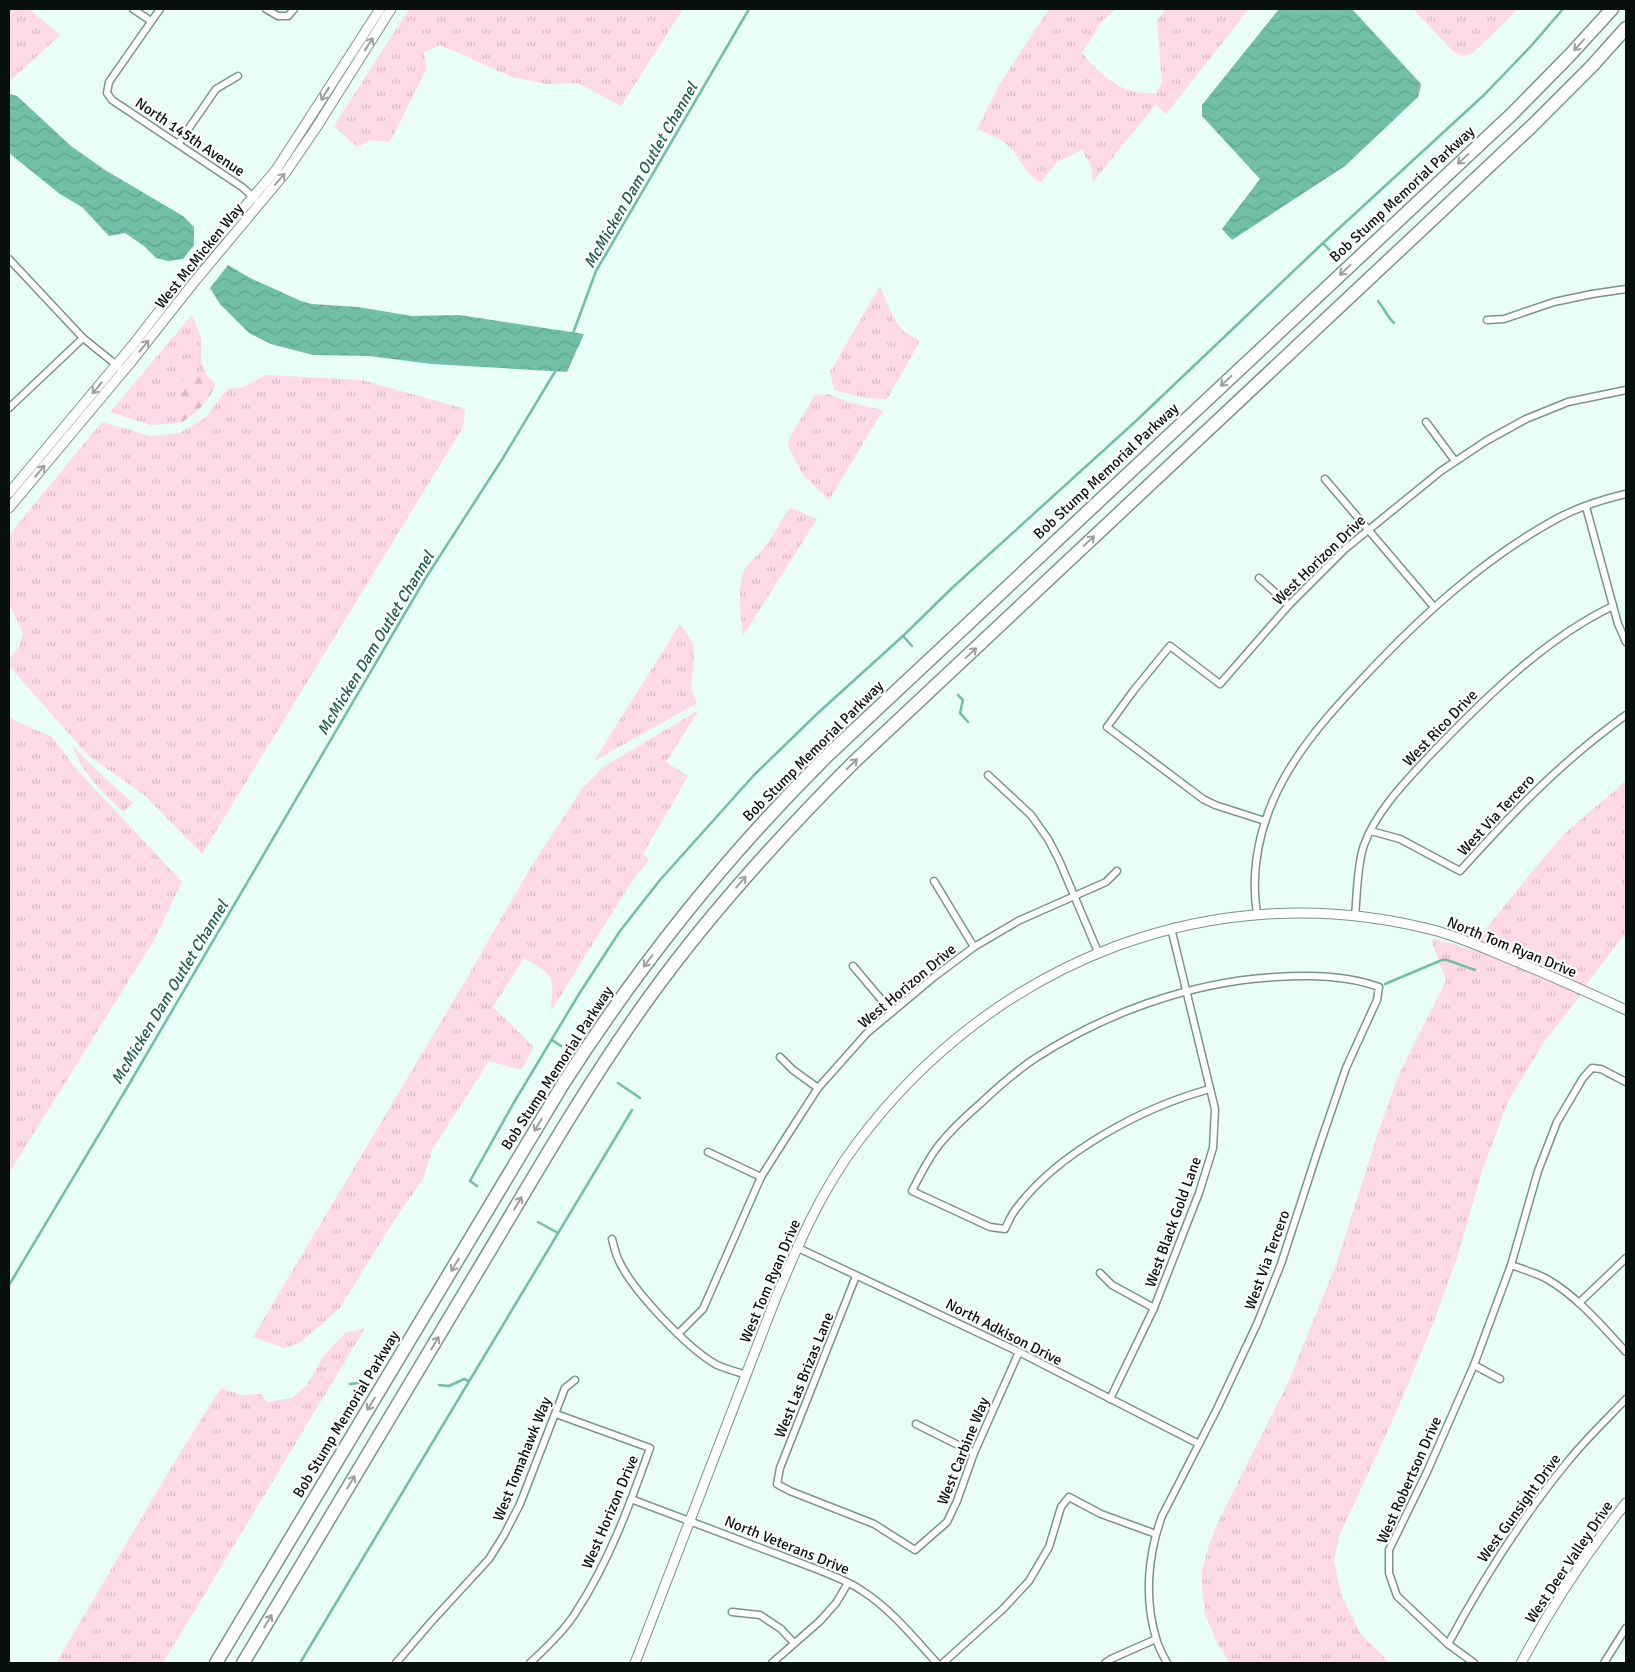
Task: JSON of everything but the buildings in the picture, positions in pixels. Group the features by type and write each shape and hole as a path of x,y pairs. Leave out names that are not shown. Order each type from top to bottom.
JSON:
{"highway":[{"name":"Bob Stump Memorial Parkway","path":"216,1663 563,1084 616,1004 672,928 712,880 765,819 829,754 1511,114 1569,56 1612,9"},
{"path":"243,1663 580,1101 653,993 733,891 792,825 853,763 1533,125 1568,91 1626,28"}],"street":[{"path":"133,9 151,21 160,9"},
{"path":"266,9 281,17 288,16 294,9"},
{"name":"West McMicken Way","path":"9,508 120,368 192,268 276,170 380,9"},
{"name":"West McMicken Way","path":"9,493 195,281 300,154 391,9"},
{"name":"North 145th Avenue","path":"151,21 109,82 107,93 112,100 253,196 260,203"},
{"path":"178,144 216,89 238,76"},
{"path":"9,259 84,338 120,368"},
{"path":"1487,320 1504,319 1554,302 1626,289"},
{"path":"9,408 84,338"},
{"name":"West Horizon Drive","path":"1265,821 1203,799 1108,727 1134,690 1170,646 1220,684 1289,605 1344,549 1455,461 1526,419 1568,402 1626,390"},
{"path":"1426,422 1455,461"},
{"path":"1325,479 1434,607"},
{"path":"1257,914 1254,891 1258,849 1265,821 1296,758 1327,717 1390,648 1434,607 1497,558 1530,534 1560,517 1607,498 1626,494"},
{"path":"1586,507 1612,606 1626,642"},
{"path":"1259,578 1289,605"},
{"name":"West Rico Drive","path":"1355,916 1358,875 1363,846 1382,813 1403,785 1472,711 1542,651 1587,619 1612,606"},
{"name":"West Via Tercero","path":"1371,831 1400,839 1460,871 1540,785 1591,740 1626,715"},
{"path":"988,775 1031,815 1042,831 1059,860 1098,952"},
{"name":"West Horizon Drive","path":"678,1334 703,1309 761,1177 818,1088 868,1033 974,947 1018,921 1106,882 1117,871"},
{"path":"934,881 974,947"},
{"name":"West Tom Ryan Drive","path":"635,1663 796,1247 832,1180 857,1142 887,1107 938,1054 976,1023 1015,997 1063,969 1098,952 1171,928 1211,920 1257,914 1315,913 1355,916"},
{"name":"North Tom Ryan Drive","path":"1355,916 1401,923 1438,932 1510,958 1626,1010"},
{"name":"West Black Gold Lane","path":"1110,1399 1154,1308 1199,1193 1213,1148 1215,1109 1171,928"},
{"path":"853,966 892,1012"},
{"name":"West Via Tercero","path":"1167,1663 1156,1640 1150,1612 1150,1560 1156,1534 1162,1516 1257,1324 1281,1264 1346,1068 1378,1000 1379,987 1360,980 1314,975 1248,978 1186,991"},
{"path":"1186,991 1165,997 1078,1033 1033,1060 999,1086 959,1123 938,1146 922,1170 912,1191 990,1226 1004,1229 1015,1210 1040,1181 1066,1159 1125,1123 1184,1096 1210,1089"},
{"path":"780,1057 818,1088"},
{"name":"West Robertson Drive","path":"1474,1663 1448,1644 1397,1596 1389,1574 1389,1550 1427,1472 1474,1365 1511,1264 1538,1171 1557,1122 1583,1078 1592,1068 1601,1070 1626,1082"},
{"path":"708,1152 761,1177"},
{"path":"612,1239 619,1262 634,1285 678,1334 697,1351 718,1365 746,1375"},
{"name":"North Adkison Drive","path":"796,1247 1019,1352 1199,1444"},
{"path":"1579,1303 1626,1258"},
{"path":"1511,1264 1546,1278 1579,1303 1626,1352"},
{"path":"1100,1272 1112,1285 1154,1308"},
{"name":"West Las Brizas Lane","path":"856,1276 780,1468 777,1484 790,1491 874,1524 915,1550"},
{"name":"West Carbine Way","path":"915,1550 947,1522 957,1501 974,1453 1019,1352"},
{"path":"1474,1365 1500,1379"},
{"name":"West Tomahawk Way","path":"396,1663 489,1559 520,1504 565,1388 575,1380"},
{"name":"West Gunsight Drive","path":"1448,1644 1498,1556 1540,1496 1569,1459 1626,1399"},
{"name":"West Horizon Drive","path":"534,1662 575,1614 609,1553 650,1448 556,1414"},
{"path":"916,1424 974,1453"},
{"path":"943,1663 1003,1609 1029,1580 1049,1548 1061,1508 1069,1497 1101,1514 1156,1534"},
{"name":"North Veterans Drive","path":"631,1499 690,1520 848,1583 861,1590 888,1611 937,1663"},
{"name":"West Deer Valley Drive","path":"1521,1663 1540,1627 1571,1579 1626,1503"},
{"path":"772,1663 820,1621 836,1603 848,1583"},
{"path":"732,1612 760,1615 780,1629 794,1643"},
{"path":"1604,1663 1626,1628"},
{"path":"1105,1663 1156,1640"}],"green space":[{"path":"9,9 29,9 60,35 9,82"},
{"path":"409,9 683,9 621,106 578,83 546,84 512,77 440,45 424,52 427,68 390,142 371,140 357,147 334,126"},
{"path":"1049,9 1116,9 1101,22 1082,53 1106,77 1123,88 1144,93 1156,93 1162,83 1157,21 1165,9 1249,9 1166,114 1156,104 1093,182 1091,166 1082,150 1057,162 1041,182 1030,175 1010,147 995,137 977,129 998,87"},
{"path":"1413,9 1518,9 1474,52 1463,56 1453,51"},
{"path":"880,286 894,319 903,331 920,341 887,399 865,398 834,390 830,372"},
{"path":"192,315 201,337 201,360 205,372 183,381 178,414 181,423 151,425 110,412"},
{"path":"205,372 216,384 202,406 181,423 178,414 181,403 179,388 183,381"},
{"path":"266,375 362,380 465,409 463,427 202,854 144,795 88,755 9,666 9,660 20,645 23,633 9,604 9,535 102,422 150,436 180,433 205,418 227,389 241,388"},
{"path":"828,394 851,403 883,410 829,500 803,475 788,446 791,435 815,395"},
{"path":"791,508 817,519 743,636 740,590 743,573 747,566 768,544"},
{"path":"680,624 693,643 694,661 691,688 697,703 594,761"},
{"path":"699,710 666,762 688,776 643,854 649,860 632,881 551,1011 552,983 550,978 524,958 493,1007 534,1047 521,1070 489,1061 432,1150 423,1179 397,1216 339,1309 301,1342 284,1348 253,1337 531,867 582,789 603,767"},
{"path":"9,716 52,737 79,772 182,882 154,940 9,1173"},
{"path":"72,745 95,769 133,803 123,812 87,774 76,756"},
{"path":"1626,781 1626,933 1544,1042 1508,1101 1481,1174 1457,1258 1434,1321 1395,1415 1339,1536 1334,1561 1341,1594 1360,1633 1390,1663 1229,1663 1218,1644 1205,1614 1202,1571 1209,1545 1219,1520 1289,1381 1337,1262 1398,1076 1446,981 1432,942 1433,938 1475,951 1482,934 1565,833"},
{"path":"365,1328 163,1663 56,1663 175,1461 221,1388 241,1395 261,1394 267,1402 292,1398 307,1385 323,1357 345,1333"}],"water":[{"path":"1279,9 1352,9 1421,84 1418,97 1345,166 1232,240 1222,229 1260,179 1202,116 1202,105"},
{"path":"9,94 17,96 71,146 105,170 183,216 194,227 194,245 183,259 168,261 156,258 144,246 125,233 109,236 82,207 60,194 9,153"},
{"path":"228,265 250,278 312,304 358,307 412,316 459,315 584,334 567,372 432,364 369,356 313,355 271,344 249,333 220,304 210,288"}],"waterway":[{"name":"McMicken Dam Outlet Channel","path":"572,336 596,271 749,9"},
{"path":"477,1186 470,1181 513,1104 579,994 620,931 660,880 754,775 952,588 1137,420 1323,243 1484,95 1563,9"},
{"path":"1323,243 1332,253"},
{"path":"1378,301 1394,323"},
{"name":"McMicken Dam Outlet Channel","path":"9,1285 128,1086 425,579 503,458 556,370"},
{"path":"903,636 912,646"},
{"path":"958,695 963,700 960,713 968,722"},
{"path":"1385,984 1442,960 1475,970"},
{"path":"552,1040 561,1046"},
{"path":"618,1083 640,1098"},
{"path":"300,1663 632,1110"},
{"path":"538,1222 558,1233"},
{"path":"439,1385 449,1386 464,1379 469,1381"},
{"path":"350,1384 359,1383"}]}
